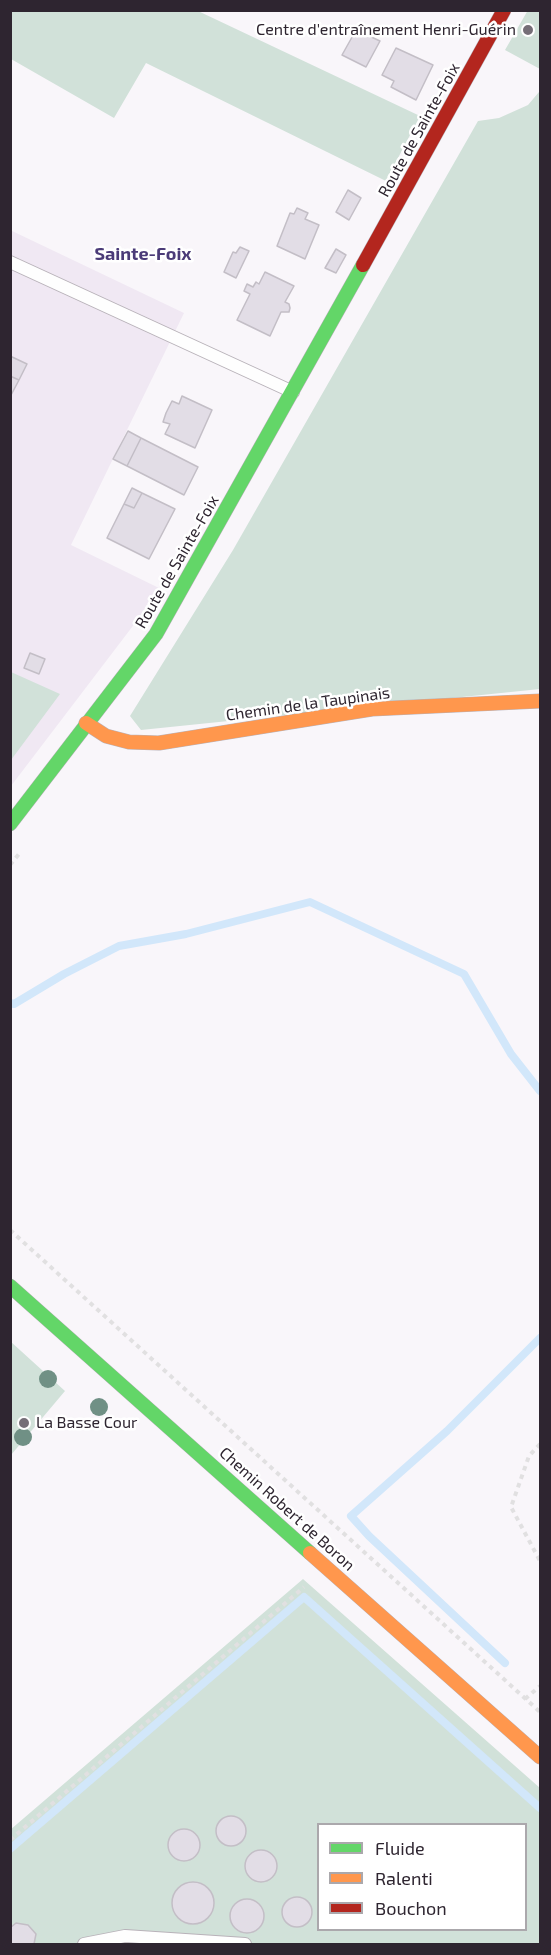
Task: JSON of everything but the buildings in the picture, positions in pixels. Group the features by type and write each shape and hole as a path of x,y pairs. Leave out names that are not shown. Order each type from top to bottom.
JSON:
{"street":[{"name":"Route de Sainte-Foix","path":"10,824 156,634 293,393 504,10"},
{"name":"Chemin de la Taupinais","path":"86,723 106,736 129,742 159,743 372,709 540,701"},
{"name":"Chemin Robert de Boron","path":"10,1286 540,1757"}],"lane":[{"path":"10,262 293,393"},
{"path":"84,1944 125,1936 245,1944"}],"path":[{"path":"10,1230 540,1712"},
{"path":"540,1444 529,1456 511,1507 540,1561"},
{"path":"10,1840 327,1567"}],"shaded area":[{"path":"11,10 198,11 420,116 386,181 146,63 114,118 11,59"},
{"name":"Centre d'entraînement Henri-Guérin","path":"528,10 540,11 540,69 505,50"},
{"path":"539,92 540,689 141,730 130,716 233,550 478,121 499,118 528,105"},
{"path":"10,230 184,313 71,545 161,589 11,786"},
{"path":"11,672 60,694 11,760"},
{"name":"La Basse Cour","path":"10,1341 65,1391 11,1455 10,1455"},
{"path":"303,1579 540,1788 540,1944 11,1944 10,1830"}],"waterway":[{"path":"10,1003 14,1004 64,974 119,946 186,934 310,902 464,974 511,1054 540,1091"},
{"path":"505,1663 369,1536 351,1516 447,1431 540,1338"},
{"path":"10,1849 304,1597 540,1808"}],"traffic: fast":[{"path":"10,824 156,634 363,265"},
{"path":"10,1286 310,1553"}],"traffic: slow":[{"path":"86,723 106,736 129,742 159,743 372,709 540,701"},
{"path":"310,1553 540,1757"}],"traffic: jam":[{"path":"363,265 504,10"}],"place":[{"name":"Centre d'entraînement Henri-Guérin","path":"528,30"},
{"name":"La Basse Cour","path":"24,1423"}],"district":[{"name":"Sainte-Foix","path":"143,254"}]}
